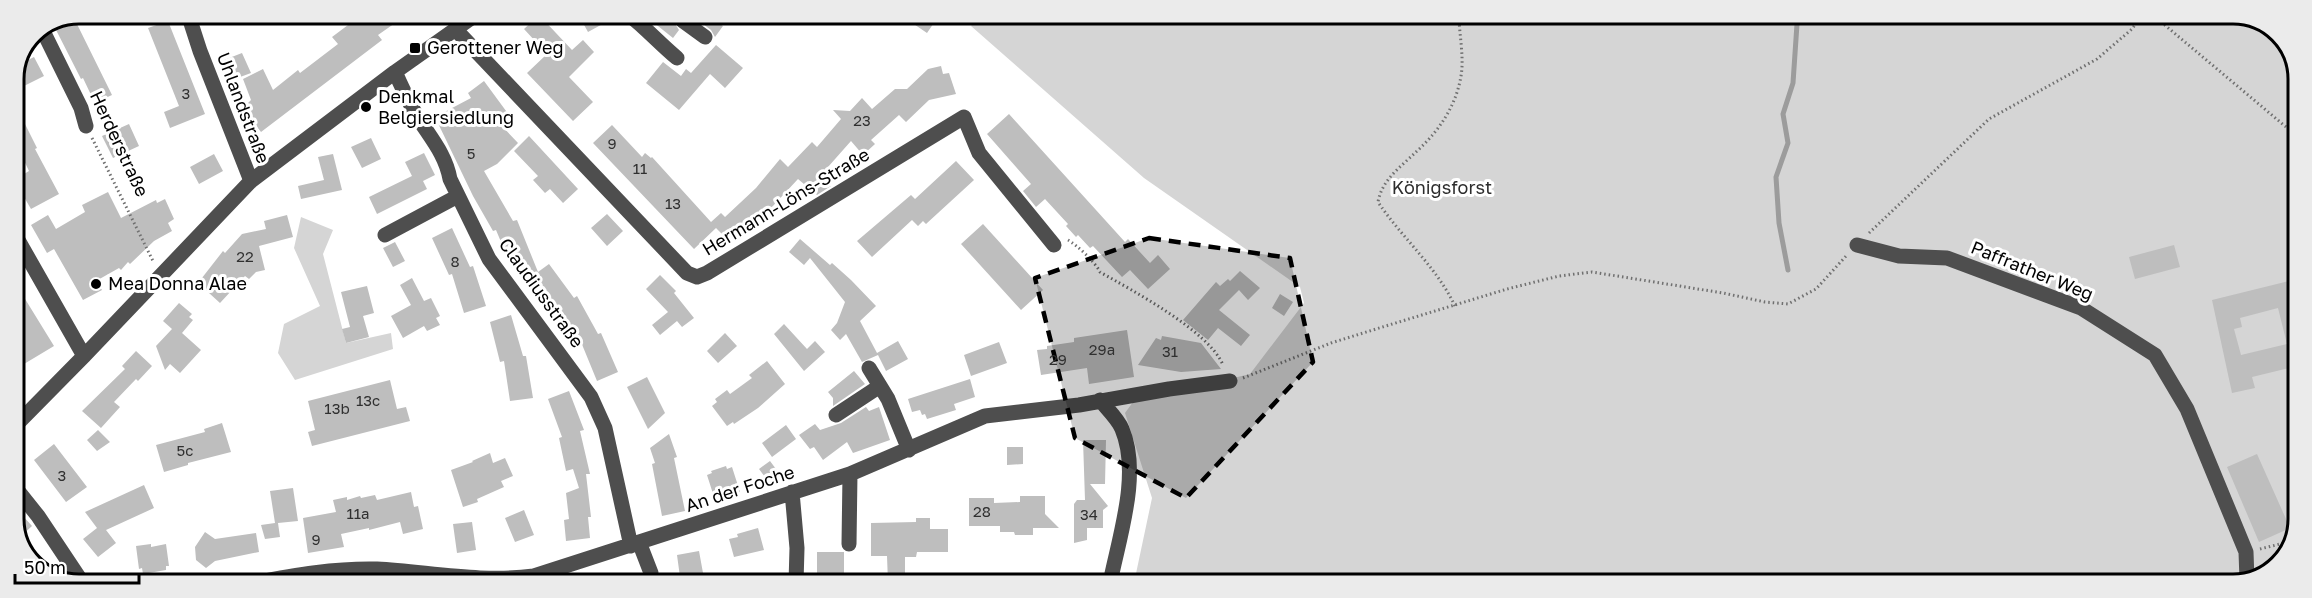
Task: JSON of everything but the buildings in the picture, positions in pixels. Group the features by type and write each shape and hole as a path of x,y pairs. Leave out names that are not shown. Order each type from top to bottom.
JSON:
{"street":[{"name":"Uhlandstraße","path":"191,24 251,181"},
{"path":"24,417 251,181 394,72 462,24"},
{"path":"640,24 677,58"},
{"path":"687,24 705,37"},
{"name":"Hermann-Löns-Straße","path":"455,29 687,273 698,277 964,117 979,153 1054,245"},
{"name":"Herderstraße","path":"45,35 81,108 86,126"},
{"name":"Claudiusstraße","path":"394,72 421,123 448,166 450,179 489,259 591,397 605,428 635,544 651,574"},
{"path":"385,235 458,196"},
{"name":"Paffrather Weg","path":"1857,245 1899,256 1947,258 2081,308 2155,355 2187,409 2246,552 2247,572"},
{"path":"24,251 84,356"},
{"path":"869,368 888,399 909,450"},
{"name":"An der Foche","path":"542,574 850,474 984,416 1230,381"},
{"path":"836,415 880,386"},
{"path":"1100,400 1122,428 1130,454 1130,485 1112,574"},
{"path":"849,544 850,474"},
{"path":"792,492 797,548 796,574"},
{"path":"24,499 77,574"},
{"name":"An der Foche","path":"306,574 329,570 376,569 455,574"}],"path":[{"path":"1455,306 1445,286 1378,202 1380,192 1392,174 1426,142 1450,112 1462,75 1459,24"},
{"path":"1054,245 1069,240 1088,259 1096,263 1100,272 1180,322 1215,351 1230,381 1250,377 1331,343 1559,276 1592,272 1788,304 1816,289 1857,245 1989,119 2097,59 2136,24"},
{"path":"2164,24 2288,129"},
{"name":"Herderstraße","path":"86,126 159,276"},
{"path":"2246,552 2282,543"}],"highlighted area":[{"path":"1149,238 1290,258 1313,362 1186,498 1075,438 1035,278"}],"green space":[{"name":"Königsforst","path":"973,24 2233,24 2254,28 2266,35 2279,48 2288,75 2288,519 2284,540 2279,550 2266,563 2240,574 1136,574 1152,498 1125,413 1133,402 1250,374 1304,303 1300,287 1144,178 971,26"},
{"path":"301,217 333,230 323,254 346,343 391,333 393,349 295,380 278,353 284,324 320,306 294,248"}],"waterway":[{"path":"1788,270 1779,223 1776,177 1788,143 1783,114 1793,83 1797,24"}],"place":[{"name":"Gerottener Weg","path":"415,48"},
{"name":"Denkmal Belgiersiedlung","path":"366,107"},
{"name":"Mea Donna Alae","path":"96,284"}]}
